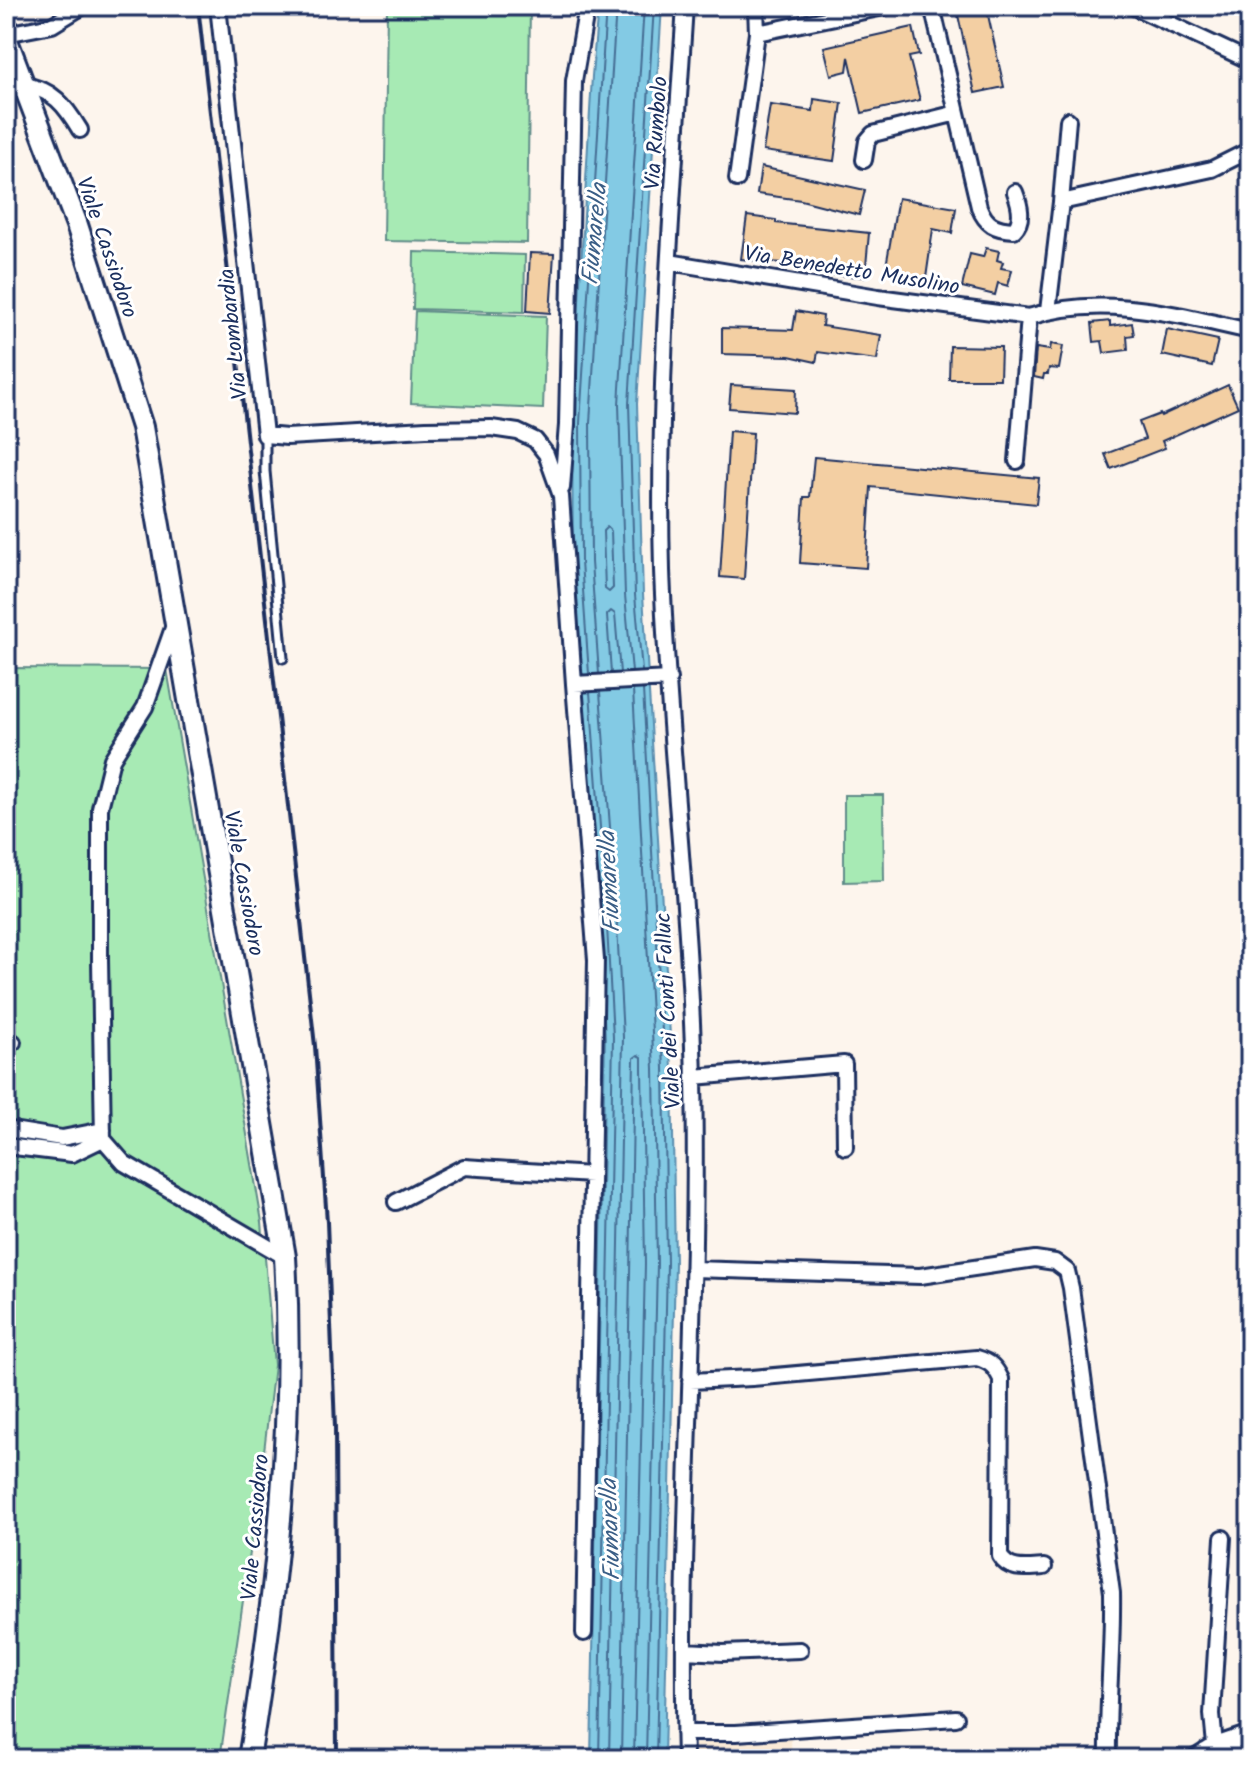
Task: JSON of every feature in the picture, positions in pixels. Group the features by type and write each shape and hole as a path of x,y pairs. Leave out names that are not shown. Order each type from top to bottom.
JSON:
{"main road":[{"name":"Viale Cassiodoro","path":"6,36 77,225 142,427 285,1257 288,1315 280,1540 249,1759"}],"street":[{"path":"6,36 52,25 83,6"},
{"name":"Via Lombardia","path":"218,6 265,435"},
{"path":"584,1633 596,960 561,496 567,425 574,81 587,6"},
{"name":"Via Rumbolo","path":"669,262 685,6"},
{"path":"737,179 757,33 756,6"},
{"path":"757,33 889,6"},
{"path":"932,6 979,207 990,226 1014,230 1018,226 1019,203 1015,192"},
{"path":"1132,6 1250,61"},
{"path":"23,85 40,87 58,98 80,130"},
{"path":"864,160 867,141 873,134 957,113"},
{"path":"1048,311 1068,120"},
{"path":"1061,202 1212,169 1250,150"},
{"name":"Via Benedetto Musolino","path":"669,262 878,297 1029,317 1048,311 1091,306 1124,306 1250,331"},
{"name":"Viale dei Conti Falluc","path":"669,262 661,460 663,572 694,1077 685,1759"},
{"path":"1017,461 1029,317"},
{"path":"265,435 287,437 413,429 503,429 526,436 541,447 561,496"},
{"path":"176,618 145,707 112,759 100,808 103,1134 124,1163 285,1257"},
{"path":"577,683 669,679"},
{"path":"694,1077 844,1064 845,1147"},
{"path":"6,1129 62,1138 103,1134"},
{"path":"6,1146 72,1154 103,1134"},
{"path":"396,1202 464,1167 592,1175"},
{"path":"693,1269 920,1276 1035,1259 1055,1262 1067,1271 1112,1593 1107,1693 1108,1759"},
{"path":"690,1381 977,1358 988,1361 996,1367 1001,1379 1000,1556 1002,1562 1015,1568 1044,1567"},
{"path":"1204,1752 1212,1734 1223,1538"},
{"path":"685,1651 800,1650"},
{"path":"684,1733 751,1732 956,1718"},
{"path":"1204,1752 1250,1733"},
{"path":"1204,1752 1219,1754 1250,1749"}],"lane":[{"name":"Via Lombardia","path":"265,435 265,471 283,658"}],"shaded area":[{"path":"791,1739 792,1759 692,1759 692,1744"}],"green space":[{"path":"387,6 530,6 527,243 384,241"},
{"path":"414,252 525,255 524,312 413,309"},
{"path":"415,311 546,316 543,409 411,403"},
{"path":"6,668 167,669 262,1222 274,1365 220,1759 6,1759"},
{"path":"844,795 883,795 884,881 844,882"}],"water":[{"name":"Fiumarella","path":"598,6 662,6 637,404 643,594 672,1068 675,1264 664,1759 591,1759 605,1037 573,562 572,423"}],"building":[{"path":"956,6 986,6 1004,87 975,93"},
{"path":"913,27 919,55 909,57 920,100 862,113 849,57 847,71 831,75 824,47"},
{"path":"814,99 842,103 834,161 763,151 770,105 813,111"},
{"path":"761,167 865,190 859,215 801,200 757,194"},
{"path":"898,198 956,208 952,233 933,229 926,278 885,272"},
{"path":"747,216 776,220 776,223 869,233 865,277 831,275 832,268 741,259"},
{"path":"986,248 999,251 997,260 1003,262 1001,268 1012,270 1008,286 998,283 995,295 962,287 970,254 983,257"},
{"path":"530,253 554,254 550,313 527,311"},
{"path":"796,311 823,316 822,326 881,335 877,360 818,352 816,362 789,356 722,354 722,328 793,330"},
{"path":"1110,321 1110,326 1132,323 1134,335 1127,336 1128,350 1104,353 1102,341 1094,342 1092,323"},
{"path":"1167,329 1218,340 1212,366 1162,355"},
{"path":"1051,344 1063,346 1059,369 1049,368 1043,379 1034,377 1036,348 1050,350"},
{"path":"950,346 1001,347 1000,379 949,379"},
{"path":"731,385 796,389 795,413 729,408"},
{"path":"1228,385 1238,407 1162,441 1165,448 1111,469 1105,454 1145,439 1139,422 1161,416"},
{"path":"729,431 753,433 744,579 720,577"},
{"path":"814,457 1039,478 1036,504 871,487 866,568 800,563 804,497 810,497"}],"railway":[{"path":"198,6 315,1046 327,1222 335,1427 337,1759"}]}
